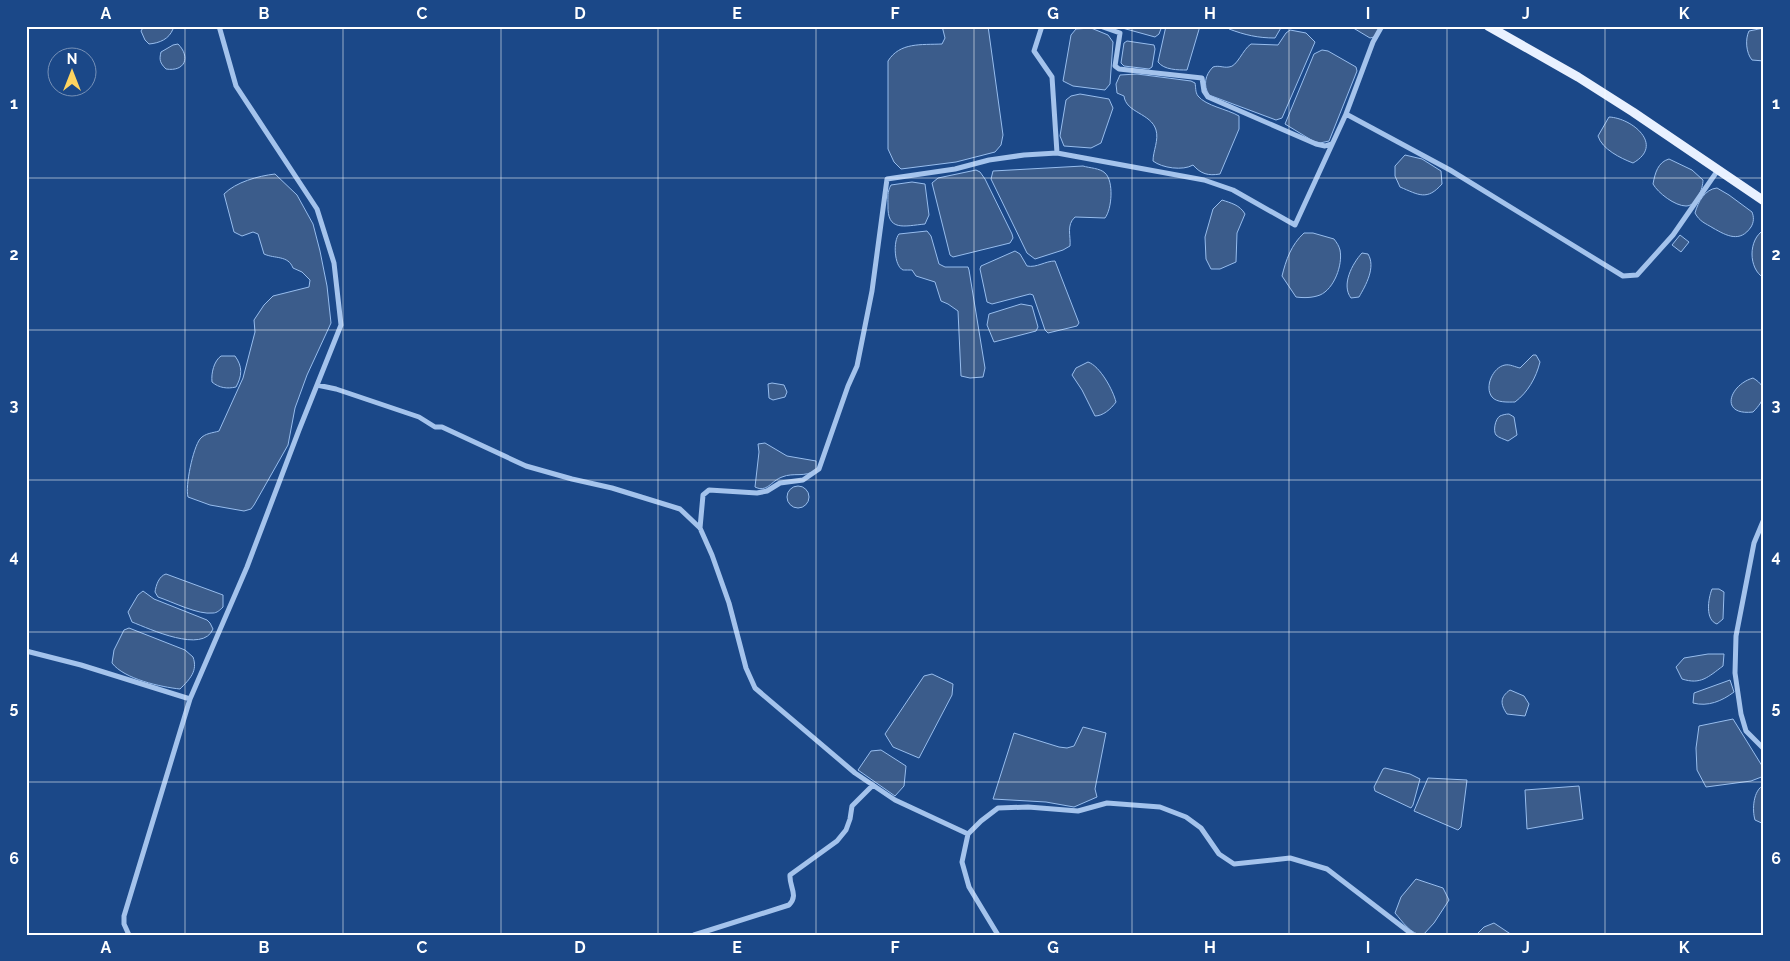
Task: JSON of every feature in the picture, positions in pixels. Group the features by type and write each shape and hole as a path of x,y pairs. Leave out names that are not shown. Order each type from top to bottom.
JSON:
{"main road":[{"path":"1488,26 1609,97 1764,201"}],"street":[{"path":"129,935 124,924 124,916 190,699 247,567 341,325 334,263 317,209 236,86 220,26"},
{"path":"1042,26 1034,51 1052,77 1057,153"},
{"path":"1100,26 1120,33 1115,66 1119,69 1202,78 1204,90 1208,97 1316,144 1325,146 1331,144"},
{"path":"700,528 703,495 709,490 767,492 780,483 803,480 819,469 848,386 857,366 872,291 882,202 887,179 955,169 989,160 1057,153 1204,180 1233,190 1295,225 1346,114 1373,42 1382,26"},
{"path":"1346,114 1450,170 1623,276 1637,275 1673,236 1718,170"},
{"path":"317,385 336,389 419,417 435,427 442,427 526,466 612,488 680,509 700,528 712,554 729,603 746,668 755,688 855,773 895,800 968,834"},
{"path":"1764,519 1754,543 1736,636 1735,673 1741,714 1746,731 1764,748"},
{"path":"26,651 190,699"},
{"path":"694,935 788,905 793,900 794,894 790,875 837,842 846,830 852,806 873,785"},
{"path":"998,935 969,887 962,862 968,834 998,808 1028,807 1078,811 1107,803 1160,807 1186,817 1201,828 1219,854 1234,864 1290,858 1327,869 1413,935"}],"water":[{"path":"144,26 172,26 173,29 164,40 149,44 141,31"},
{"path":"942,26 988,26 1003,135 1001,145 995,152 956,162 901,169 894,162 888,149 888,61 899,50 905,48 942,44 945,38"},
{"path":"1115,26 1162,26 1159,34 1155,37"},
{"path":"1166,26 1200,26 1187,70 1167,68 1158,62"},
{"path":"1228,26 1282,26 1275,38 1246,34 1229,29"},
{"path":"1350,26 1381,26 1374,37 1370,38"},
{"path":"1091,28 1108,35 1113,42 1110,84 1105,90 1073,86 1063,81 1071,35 1076,29"},
{"path":"1764,28 1764,61 1752,60 1747,50 1749,31"},
{"path":"1290,30 1306,33 1315,42 1282,118 1276,120 1209,95 1206,88 1206,80 1208,73 1213,67 1232,66 1251,44 1278,45"},
{"path":"1127,41 1154,45 1152,67 1149,69 1124,66 1121,63 1124,43"},
{"path":"178,44 184,54 184,62 178,68 166,69 160,61 161,52"},
{"path":"1322,50 1328,51 1356,67 1357,71 1329,141 1320,143 1313,141 1285,124 1314,54"},
{"path":"1137,74 1191,81 1195,83 1196,93 1202,99 1211,105 1239,116 1239,129 1220,174 1205,174 1193,165 1184,168 1173,168 1153,161 1157,138 1153,124 1129,106 1124,96 1117,93 1116,84 1120,75"},
{"path":"1080,94 1109,99 1113,108 1101,143 1091,148 1064,146 1060,136 1066,100 1071,96"},
{"path":"1609,117 1627,122 1635,127 1646,141 1646,148 1642,156 1633,163 1612,152 1600,141 1598,136"},
{"path":"1405,155 1422,159 1441,171 1442,184 1427,195 1418,194 1400,187 1395,176 1395,166"},
{"path":"1669,159 1692,170 1703,180 1699,196 1690,205 1686,206 1672,201 1655,188 1653,184 1660,165"},
{"path":"1083,166 1100,170 1108,177 1111,195 1105,218 1075,217 1070,227 1070,246 1035,259 1027,253 991,179 993,171"},
{"path":"976,170 985,179 1013,238 1010,243 953,257 950,255 932,183 938,178"},
{"path":"275,174 297,195 313,224 327,286 331,323 307,375 295,408 288,445 254,505 251,509 244,511 210,505 188,497 187,492 192,458 197,444 204,435 219,431 243,378 255,332 254,320 273,296 309,287 310,280 302,272 293,268 288,261 264,254 258,234 253,232 242,236 234,232 224,194 248,180"},
{"path":"912,182 925,184 929,215 925,224 898,225 890,220 888,214 889,190 891,185"},
{"path":"1717,188 1752,212 1752,225 1747,232 1733,237 1703,222 1695,213 1706,193"},
{"path":"1222,200 1238,206 1245,214 1237,233 1236,262 1220,269 1211,269 1206,259 1205,237 1213,209"},
{"path":"1764,230 1764,278 1755,268 1752,254 1755,240"},
{"path":"927,231 931,236 939,264 945,267 968,267 985,368 983,377 970,378 961,376 958,311 941,301 935,282 916,276 912,270 903,270 896,259 895,247 899,234"},
{"path":"1304,233 1313,233 1334,239 1339,247 1341,256 1339,269 1329,288 1320,295 1308,298 1296,297 1282,276 1290,253"},
{"path":"1680,235 1689,242 1681,252 1672,245"},
{"path":"1015,251 1020,254 1027,266 1055,261 1079,323 1077,326 1048,333 1045,330 1033,295 1030,294 992,304 987,302 981,266"},
{"path":"1362,253 1368,254 1371,270 1359,297 1351,298 1348,293 1347,281 1351,269"},
{"path":"1021,304 1032,306 1038,327 1036,331 994,342 987,325 989,314"},
{"path":"1533,355 1536,355 1540,362 1534,379 1524,394 1515,402 1494,399 1490,393 1489,383 1497,369 1507,365 1520,368"},
{"path":"221,356 235,356 238,360 241,372 236,387 217,386 212,382 213,368"},
{"path":"1088,362 1097,368 1105,379 1116,402 1107,412 1098,416 1095,416 1072,375 1076,368"},
{"path":"1753,378 1764,390 1763,399 1753,412 1742,412 1735,409 1731,399 1733,393 1738,387"},
{"path":"768,384 784,385 787,392 785,397 773,400 769,398"},
{"path":"1509,414 1514,417 1517,435 1508,441 1496,435 1495,428 1498,418"},
{"path":"765,443 787,456 816,461 816,470 807,474 782,477 763,489 755,487 759,452 758,444"},
{"path":"798,486 806,489 809,497 806,505 798,508 790,505 787,497 790,489"},
{"path":"166,574 223,595 223,607 216,612 200,612 158,597 155,592 157,584 161,577"},
{"path":"1712,589 1719,589 1724,592 1723,619 1717,624 1713,622 1709,614 1709,598"},
{"path":"143,591 154,599 207,620 213,629 207,636 188,640 163,634 132,622 128,612 138,595"},
{"path":"129,628 185,650 193,657 194,671 180,689 134,678 125,674 112,663 114,650 124,630"},
{"path":"1708,654 1724,654 1723,666 1704,679 1689,681 1682,679 1676,667 1684,658"},
{"path":"932,674 953,684 952,695 919,758 893,747 885,734 924,676"},
{"path":"1730,680 1734,692 1709,704 1693,703 1694,693"},
{"path":"1510,690 1524,696 1529,704 1525,716 1507,714 1502,701"},
{"path":"1733,719 1764,769 1764,776 1751,781 1706,787 1697,770 1696,748 1699,726"},
{"path":"1083,727 1106,733 1095,789 1097,797 1074,807 1046,802 993,799 1014,733 1067,748 1074,746"},
{"path":"881,750 906,766 904,786 895,796 858,770 871,751"},
{"path":"1385,768 1410,774 1420,779 1411,808 1375,791 1374,787"},
{"path":"1428,778 1467,780 1461,827 1458,830 1414,811"},
{"path":"1764,785 1764,824 1755,820 1754,801 1758,791"},
{"path":"1579,786 1583,819 1527,829 1525,790"},
{"path":"1416,879 1443,888 1449,900 1434,923 1423,935 1411,930 1395,913 1401,897"},
{"path":"1494,923 1512,935 1476,935 1484,927"}]}
